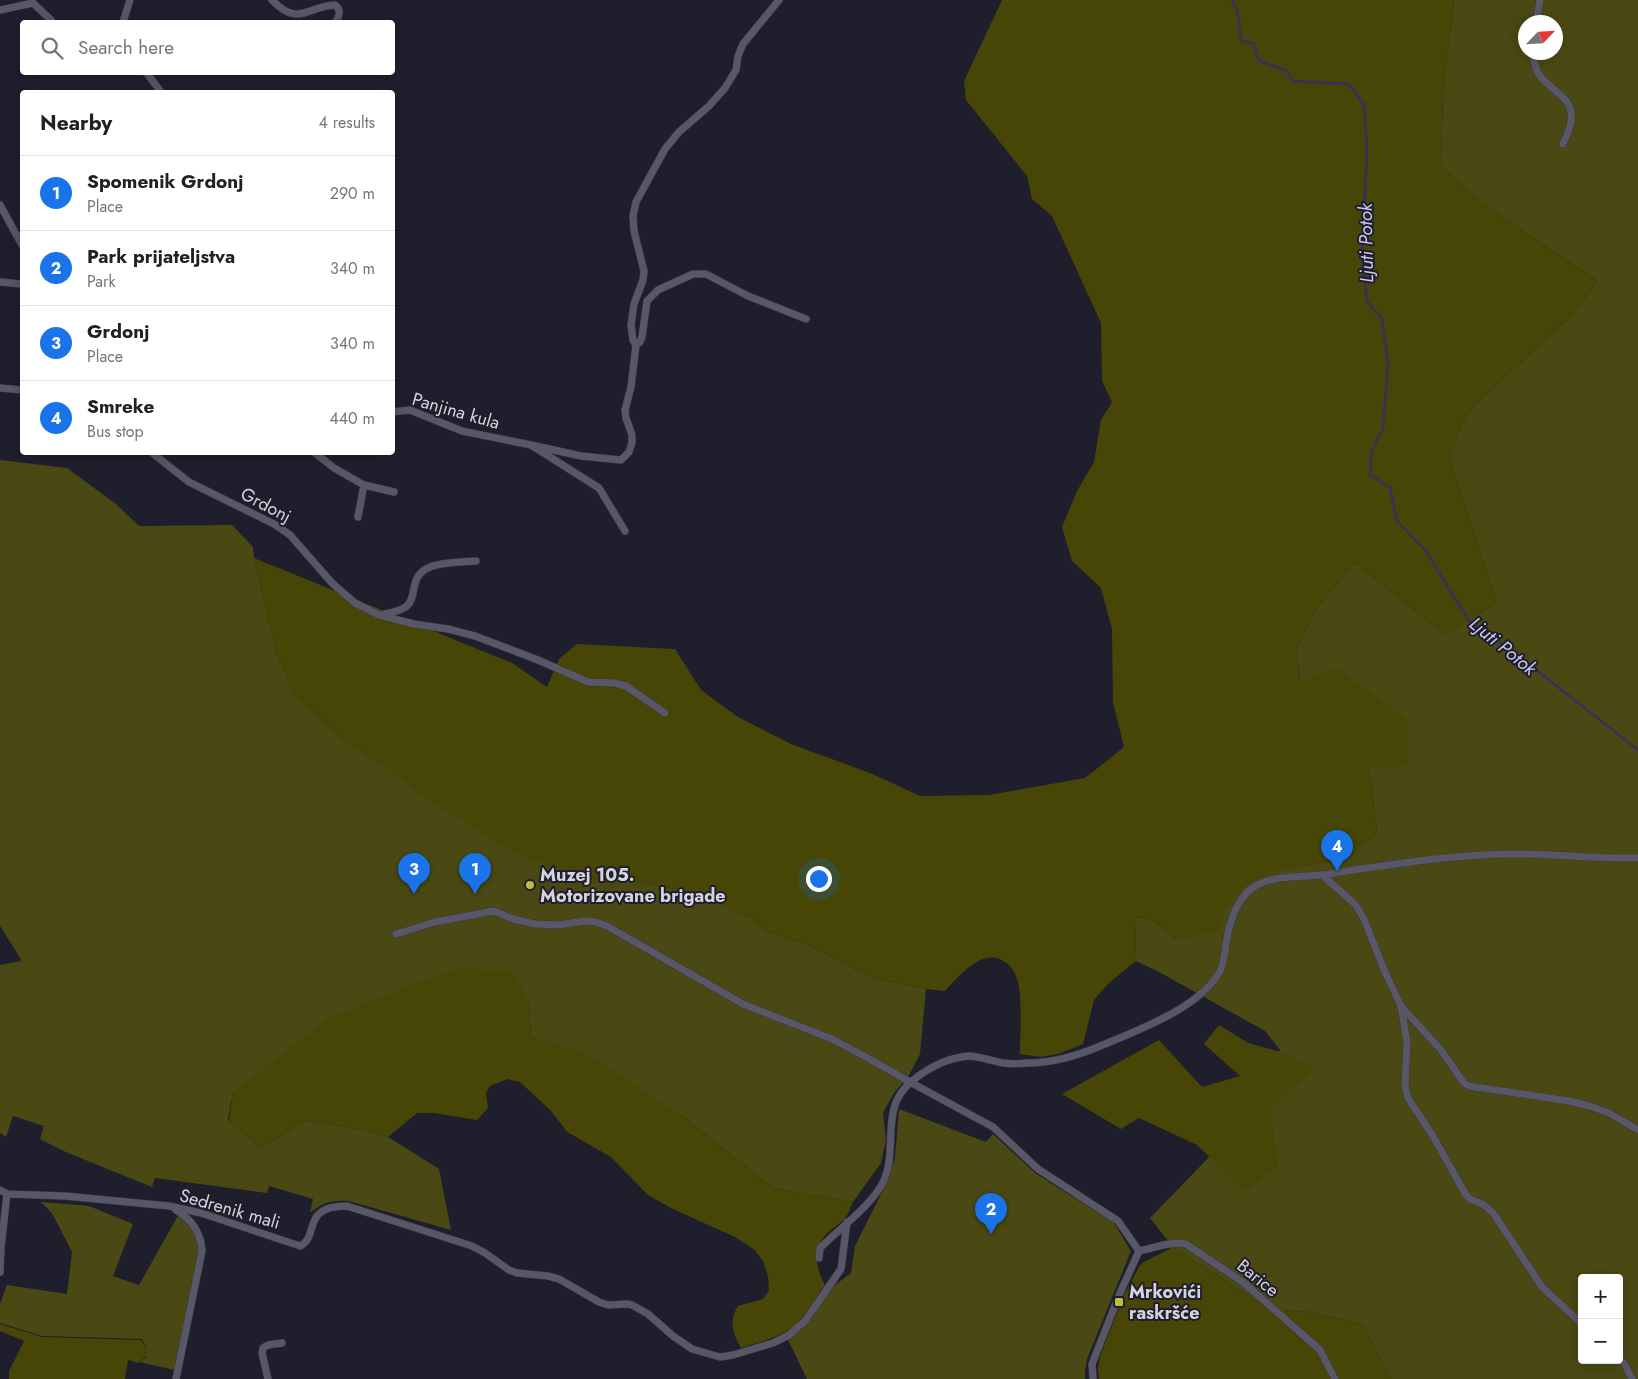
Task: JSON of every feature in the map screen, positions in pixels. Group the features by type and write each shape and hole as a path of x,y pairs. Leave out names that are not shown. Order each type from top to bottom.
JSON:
{"street":[{"path":"124,20 130,0"},
{"path":"272,0 285,11 302,15 329,5 335,5 339,8 340,13 337,20"},
{"path":"531,445 581,456 621,460 629,452 632,435 625,410 631,387 636,345 633,340 632,318 634,304 643,280 644,271 634,231 633,216 636,202 665,149 679,132 709,106 725,88 736,70 738,56 743,44 780,0"},
{"path":"1537,15 1540,0"},
{"path":"0,10 32,3 52,20"},
{"path":"1533,60 1541,78 1567,100 1572,111 1571,125 1563,144"},
{"path":"148,75 160,90"},
{"path":"0,205 20,242"},
{"path":"636,345 642,337 647,301 658,290 693,274 706,274 748,296 806,318"},
{"path":"0,282 20,284"},
{"path":"0,388 20,390"},
{"name":"Panjina kula","path":"395,412 410,410 462,431 531,445 599,488 625,531"},
{"name":"Grdonj","path":"155,455 189,482 274,524 290,535 332,583 355,603 379,616 475,636 538,660 588,682 614,682 626,686 665,713"},
{"path":"318,455 334,468 364,486 394,492"},
{"path":"358,517 364,486"},
{"path":"379,616 408,605 412,598 413,585 418,576 428,567 476,561"},
{"path":"818,1258 820,1248 869,1200 881,1185 887,1170 893,1109 900,1094 910,1082 946,1060 969,1056 1004,1063 1052,1062 1119,1038 1183,1008 1209,988 1222,968 1227,937 1234,913 1241,898 1253,888 1266,882 1295,876 1322,875 1456,857 1534,854 1606,859 1638,858"},
{"path":"1322,875 1360,911 1371,933 1384,972 1401,1006 1441,1050 1464,1084 1590,1106 1609,1113 1638,1130"},
{"path":"396,934 435,922 494,911 513,919 535,924 558,925 596,922 648,948 743,1004 832,1040 993,1127 1038,1169 1118,1221 1139,1251 1092,1364 1093,1379"},
{"path":"1401,1006 1408,1043 1405,1085 1408,1098 1438,1144 1466,1195 1470,1200 1484,1205 1494,1214 1542,1286 1578,1320"},
{"name":"Sedrenik mali","path":"0,1190 7,1194 65,1196 169,1206 201,1213 300,1246 307,1241 314,1218 322,1211 334,1206 354,1207 376,1216 472,1246 509,1270 517,1273 559,1279 599,1302 608,1305 632,1305 648,1314 692,1349 720,1357 773,1343 801,1326 841,1269 847,1222"},
{"path":"0,1272 7,1194"},
{"path":"169,1206 184,1215 192,1224 198,1233 202,1250 176,1379"},
{"name":"Barice","path":"1139,1251 1167,1243 1186,1244 1244,1283 1320,1350 1336,1379"},
{"path":"268,1379 262,1353 263,1348 268,1344 282,1343"},
{"path":"1623,1362 1632,1379"}],"shaded area":[{"path":"1002,0 1454,0 1443,94 1441,165 1479,201 1598,281 1574,313 1477,403 1464,419 1449,457 1497,602 1445,635 1355,563 1317,608 1297,648 1300,682 1337,668 1408,720 1409,766 1369,768 1377,833 1348,859 1279,869 1247,883 1224,909 1220,930 1176,940 1152,919 1135,917 1136,961 1109,983 1094,1000 1083,1044 1058,1054 1041,1057 1020,1054 1021,1012 1018,984 1015,973 1005,962 997,958 980,960 972,965 945,991 926,989 870,977 810,946 765,931 754,920 703,895 628,879 603,883 518,855 427,799 381,764 341,738 294,693 276,653 254,558 512,663 547,687 559,659 577,644 675,649 701,690 738,717 791,744 870,773 920,796 989,795 1085,778 1124,747 1113,702 1112,629 1101,588 1072,561 1062,527 1077,491 1094,462 1101,420 1112,402 1102,381 1101,323 1052,216 1032,199 1027,176 966,100 964,81"},
{"path":"1454,0 1638,0 1638,1379 1391,1379 1362,1324 1310,1312 1269,1309 1173,1247 1150,1218 1247,1118 1280,1050 1265,1031 1136,961 1135,917 1152,919 1176,940 1223,909 1247,883 1278,869 1347,859 1377,833 1369,768 1300,682 1297,648 1317,608 1355,563 1445,635 1497,602 1449,457 1464,419 1477,403 1574,313 1598,281 1479,201 1441,165 1443,94"},
{"path":"0,460 67,468 116,504 139,526 232,525 253,547 276,653 294,693 341,738 381,764 603,883 628,879 703,895 754,920 765,931 810,946 870,977 926,989 920,1054 908,1077 894,1093 883,1113 886,1140 881,1163 853,1202 773,1188 685,1118 587,1055 531,1037 529,1001 233,1093 228,1120 261,1148 305,1121 361,1129 388,1137 439,1169 451,1230 349,1201 328,1202 310,1213 313,1199 269,1186 267,1193 155,1178 152,1187 68,1153 40,1139 44,1126 13,1116 6,1137 0,1133 0,965 22,961 0,926"},
{"path":"467,968 513,973 529,1001 531,1037 587,1054 685,1118 773,1188 853,1202 846,1217 820,1242 817,1261 825,1285 797,1324 774,1337 741,1348 735,1337 733,1327 735,1311 738,1306 763,1299 769,1291 768,1276 763,1261 755,1250 735,1237 673,1209 648,1195 611,1157 567,1132 551,1111 520,1082 507,1079 490,1086 486,1093 488,1108 477,1120 435,1113 417,1113 388,1137 361,1129 305,1121 261,1148 229,1121 233,1093 327,1019 439,974"},
{"path":"1219,1025 1248,1043 1281,1052 1315,1068 1270,1109 1278,1166 1246,1192 1197,1145 1139,1118 1121,1129 1062,1094 1159,1040 1202,1087 1240,1076 1204,1044"},
{"path":"899,1109 986,1142 993,1134 1035,1173 1114,1223 1131,1251 1087,1359 1085,1379 807,1379 788,1340 803,1328 813,1316 831,1288 851,1273 855,1246 888,1180 895,1157"},
{"path":"41,1202 89,1206 133,1224 113,1276 139,1285 179,1214 188,1225 197,1240 198,1260 174,1370 140,1362 147,1357 147,1348 142,1339 42,1336 0,1323 0,1304 7,1285 67,1294 72,1252 52,1213"},
{"path":"1173,1247 1269,1309 1310,1312 1362,1324 1391,1379 1099,1379 1100,1356 1124,1295 1139,1267 1142,1263"},
{"path":"0,1324 42,1337 141,1340 147,1348 147,1356 138,1363 128,1360 125,1379 9,1379 9,1371 24,1341 0,1331"}],"waterway":[{"name":"Ljuti Potok","path":"1232,0 1238,15 1241,41 1253,43 1259,61 1287,71 1293,81 1349,84 1364,105 1367,151 1362,257 1367,301 1382,319 1388,364 1383,429 1371,452 1370,475 1390,487 1397,521 1426,551 1468,620 1515,653 1638,750"}],"place":[{"name":"Smreke","path":"1337,871"},
{"name":"Muzej 105. Motorizovane brigade","path":"530,885"},
{"name":"Grdonj","path":"414,894"},
{"name":"Spomenik Grdonj","path":"475,894"},
{"name":"Park prijateljstva","path":"991,1234"},
{"name":"Mrkovići raskršće","path":"1119,1302"}]}
